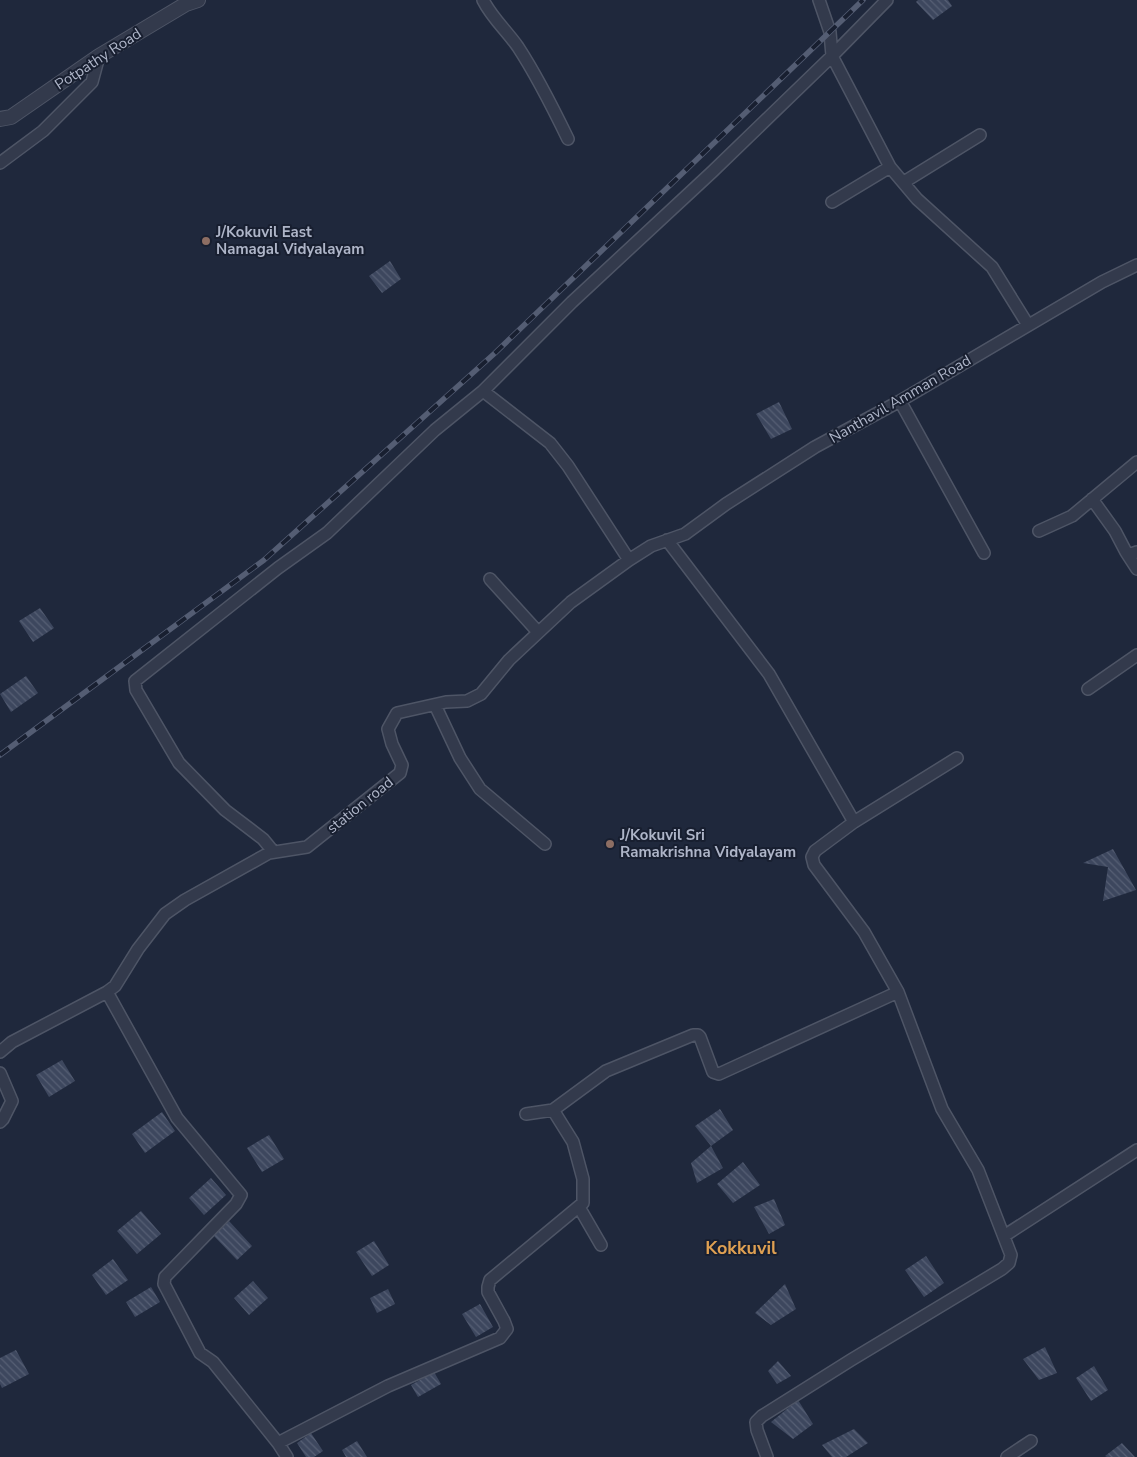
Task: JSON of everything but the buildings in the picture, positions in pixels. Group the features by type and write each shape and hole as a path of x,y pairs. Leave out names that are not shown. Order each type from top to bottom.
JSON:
{"street":[{"name":"Potpathy Road","path":"0,119 11,117 99,56 186,4 198,0"},
{"path":"484,0 488,9 517,46 545,91 568,139"},
{"path":"819,0 830,32 832,56 890,167 917,199 992,267 1028,325"},
{"path":"269,854 272,850 263,839 226,810 178,763 136,690 135,681 278,568 328,533 436,430 483,391 572,302 712,172 887,0"},
{"path":"0,163 42,130 92,82 99,56"},
{"path":"904,182 980,135"},
{"path":"832,202 890,167"},
{"name":"Nanthavil Amman Road","path":"667,540 685,534 726,504 815,447 900,401 1102,282 1137,265"},
{"path":"483,391 550,443 568,466 629,560"},
{"path":"900,401 984,553"},
{"path":"1039,531 1072,516 1137,462"},
{"path":"1092,500 1131,552 1137,568"},
{"path":"667,540 769,674 854,822"},
{"name":"station road","path":"0,1052 12,1042 115,986 138,949 166,914 185,900 269,854 307,847 400,773 402,764 392,744 388,729 397,713 446,702 466,701 481,694 509,660 571,602 629,560 651,546 667,540"},
{"path":"490,580 538,632"},
{"path":"1088,689 1137,655"},
{"path":"434,705 460,758 480,789 545,844"},
{"path":"767,1457 756,1430 756,1422 762,1416 1009,1263 1011,1255 978,1170 942,1109 898,992 864,932 814,865 812,857 815,850 854,822 957,758"},
{"path":"107,992 177,1118 241,1195 236,1204 165,1277 164,1284 200,1353 213,1362 287,1457"},
{"path":"526,1114 553,1110 606,1071 693,1035 700,1037 713,1072 719,1074 898,992"},
{"path":"0,1073 12,1101 0,1122"},
{"path":"278,1444 388,1386 500,1338 507,1329 488,1292 490,1280 583,1203 583,1179 573,1142 553,1110"},
{"path":"1004,1236 1137,1150"},
{"path":"579,1207 601,1245"},
{"path":"1007,1457 1031,1441"}],"railway":[{"path":"0,755 264,560 495,353 863,0"}],"place":[{"name":"J/Kokuvil East Namagal Vidyalayam","path":"206,241"},
{"name":"J/Kokuvil Sri Ramakrishna Vidyalayam","path":"610,844"}],"district":[{"name":"Kokkuvil","path":"741,1248"}]}
